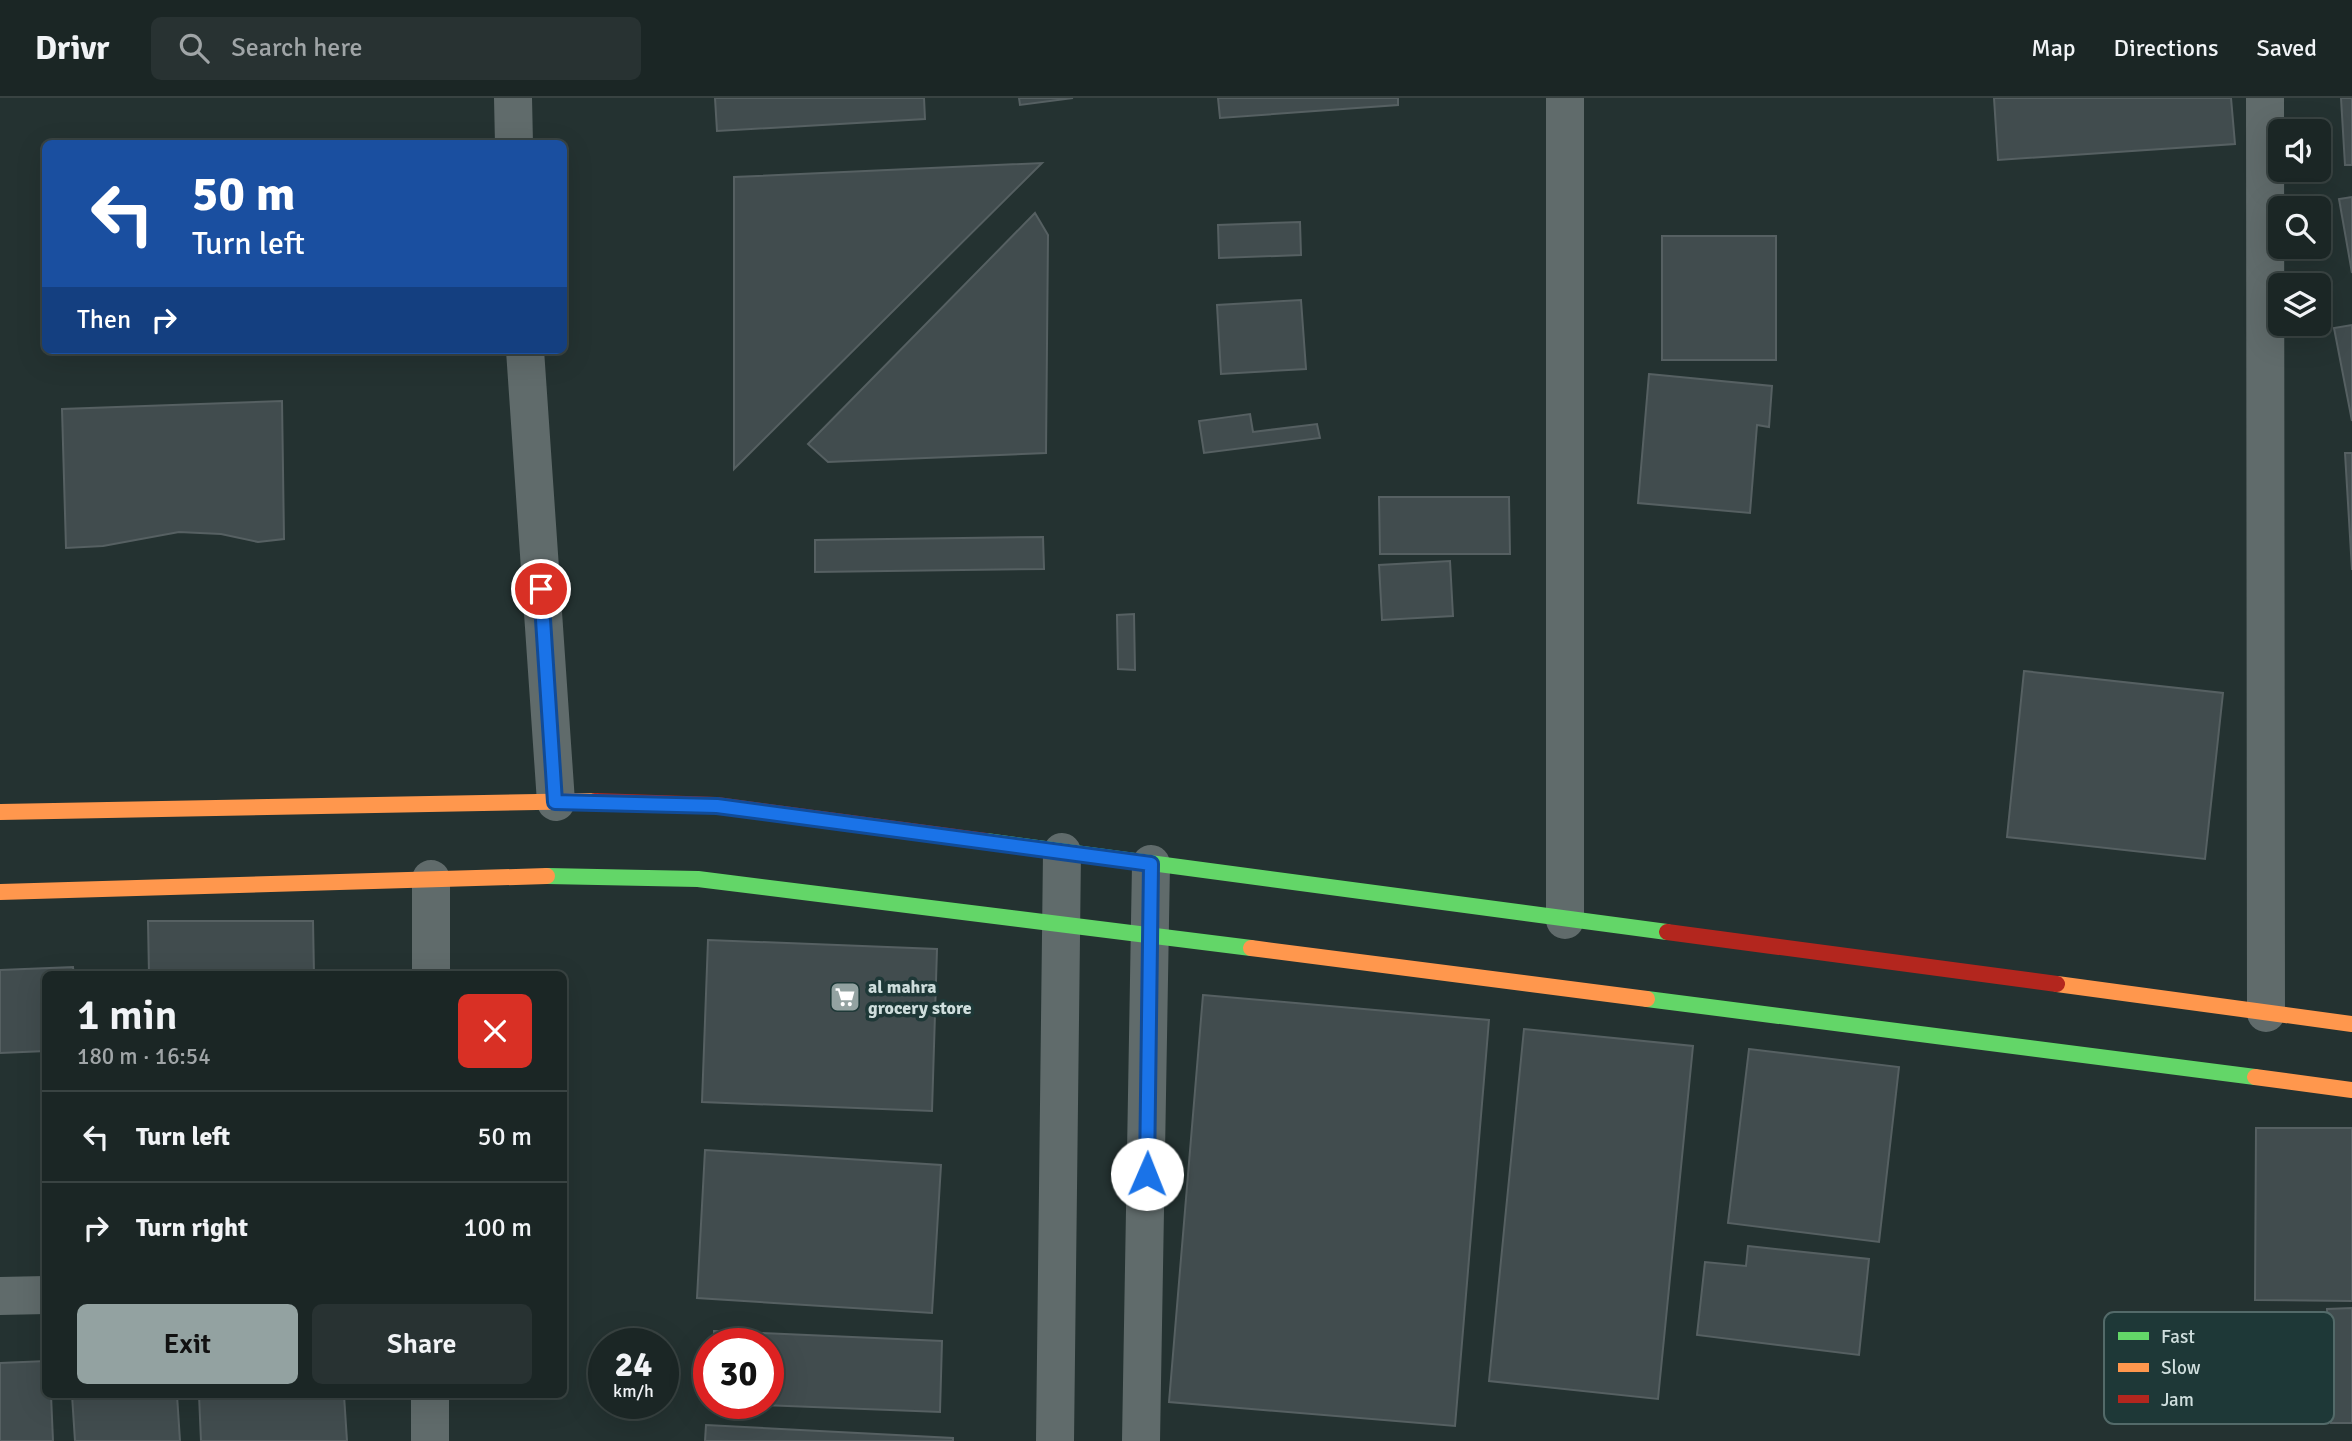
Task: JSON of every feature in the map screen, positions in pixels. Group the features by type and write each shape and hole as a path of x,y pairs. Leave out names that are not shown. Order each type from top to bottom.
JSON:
{"main road":[{"path":"0,813 555,802 717,806 2352,1024"},
{"path":"0,892 564,875 698,879 1152,934 2352,1090"}],"street":[{"path":"513,98 514,140"},
{"path":"1565,98 1565,920"},
{"path":"2266,98 2266,1013"},
{"path":"525,354 555,802"},
{"path":"1055,1441 1062,852"},
{"path":"1141,1441 1152,934 1151,864"},
{"path":"431,879 431,971"},
{"path":"0,1296 42,1295"},
{"path":"430,1398 430,1441"}],"building":[{"path":"715,98 924,98 925,119 717,131"},
{"path":"1019,98 1073,98 1020,105"},
{"path":"1218,98 1398,98 1398,105 1220,118"},
{"path":"1994,98 2231,98 2235,144 1998,160"},
{"path":"2341,98 2352,98 2352,165 2345,165"},
{"path":"1042,163 734,469 734,177"},
{"path":"2352,197 2352,273 2339,199"},
{"path":"1035,213 1048,235 1046,453 828,462 808,444"},
{"path":"1300,222 1301,255 1219,258 1218,225"},
{"path":"1662,236 1776,236 1776,360 1662,360"},
{"path":"1301,300 1306,369 1221,374 1217,305"},
{"path":"2352,325 2352,421 2334,328"},
{"path":"1649,374 1772,386 1769,427 1757,425 1750,513 1638,503"},
{"path":"282,401 284,539 258,542 221,534 179,532 103,546 66,548 62,409"},
{"path":"1250,414 1253,432 1317,424 1320,438 1204,453 1199,421"},
{"path":"2345,453 2352,453 2352,570"},
{"path":"1379,497 1509,497 1510,554 1380,554"},
{"path":"1043,537 1044,569 815,572 815,540"},
{"path":"1450,561 1453,616 1382,620 1379,565"},
{"path":"1134,614 1135,670 1118,669 1117,615"},
{"path":"2024,671 2223,693 2205,859 2007,837"},
{"path":"148,921 313,921 314,971 149,971"},
{"path":"708,940 937,949 932,1111 702,1102"},
{"path":"73,967 74,971 42,971 42,1051 0,1053 0,970"},
{"path":"1203,995 1489,1020 1455,1426 1169,1402"},
{"path":"1524,1029 1693,1046 1658,1399 1489,1381"},
{"path":"1749,1049 1899,1067 1879,1242 1728,1223"},
{"path":"2256,1128 2352,1128 2352,1301 2255,1300"},
{"path":"705,1150 941,1165 932,1313 697,1298"},
{"path":"1748,1246 1869,1259 1859,1355 1697,1335 1705,1262 1746,1266"},
{"path":"2352,1308 2352,1423 2334,1423 2334,1312 2327,1312 2327,1309"},
{"path":"784,1334 942,1341 940,1412 784,1406"},
{"path":"42,1361 42,1398 51,1398 53,1441 0,1441 0,1363"},
{"path":"72,1398 177,1398 180,1441 75,1441"},
{"path":"199,1398 344,1398 347,1441 201,1441"},
{"path":"706,1425 953,1438 953,1441 705,1441"}],"traffic: fast":[{"path":"986,841 1667,932"},
{"path":"547,876 698,879 1251,948"},
{"path":"1647,999 2255,1077"}],"traffic: slow":[{"path":"0,812 595,801"},
{"path":"0,892 547,876"},
{"path":"1251,948 1647,999"},
{"path":"2057,984 2352,1024"},
{"path":"2255,1077 2352,1090"}],"traffic: jam":[{"path":"595,801 717,805 986,841"},
{"path":"1667,932 2057,984"}],"place":[{"name":"al mahra grocery store","path":"845,997"}],"route":[{"path":"541,589 555,802 619,801 717,806 1151,864 1147,1174"}]}
